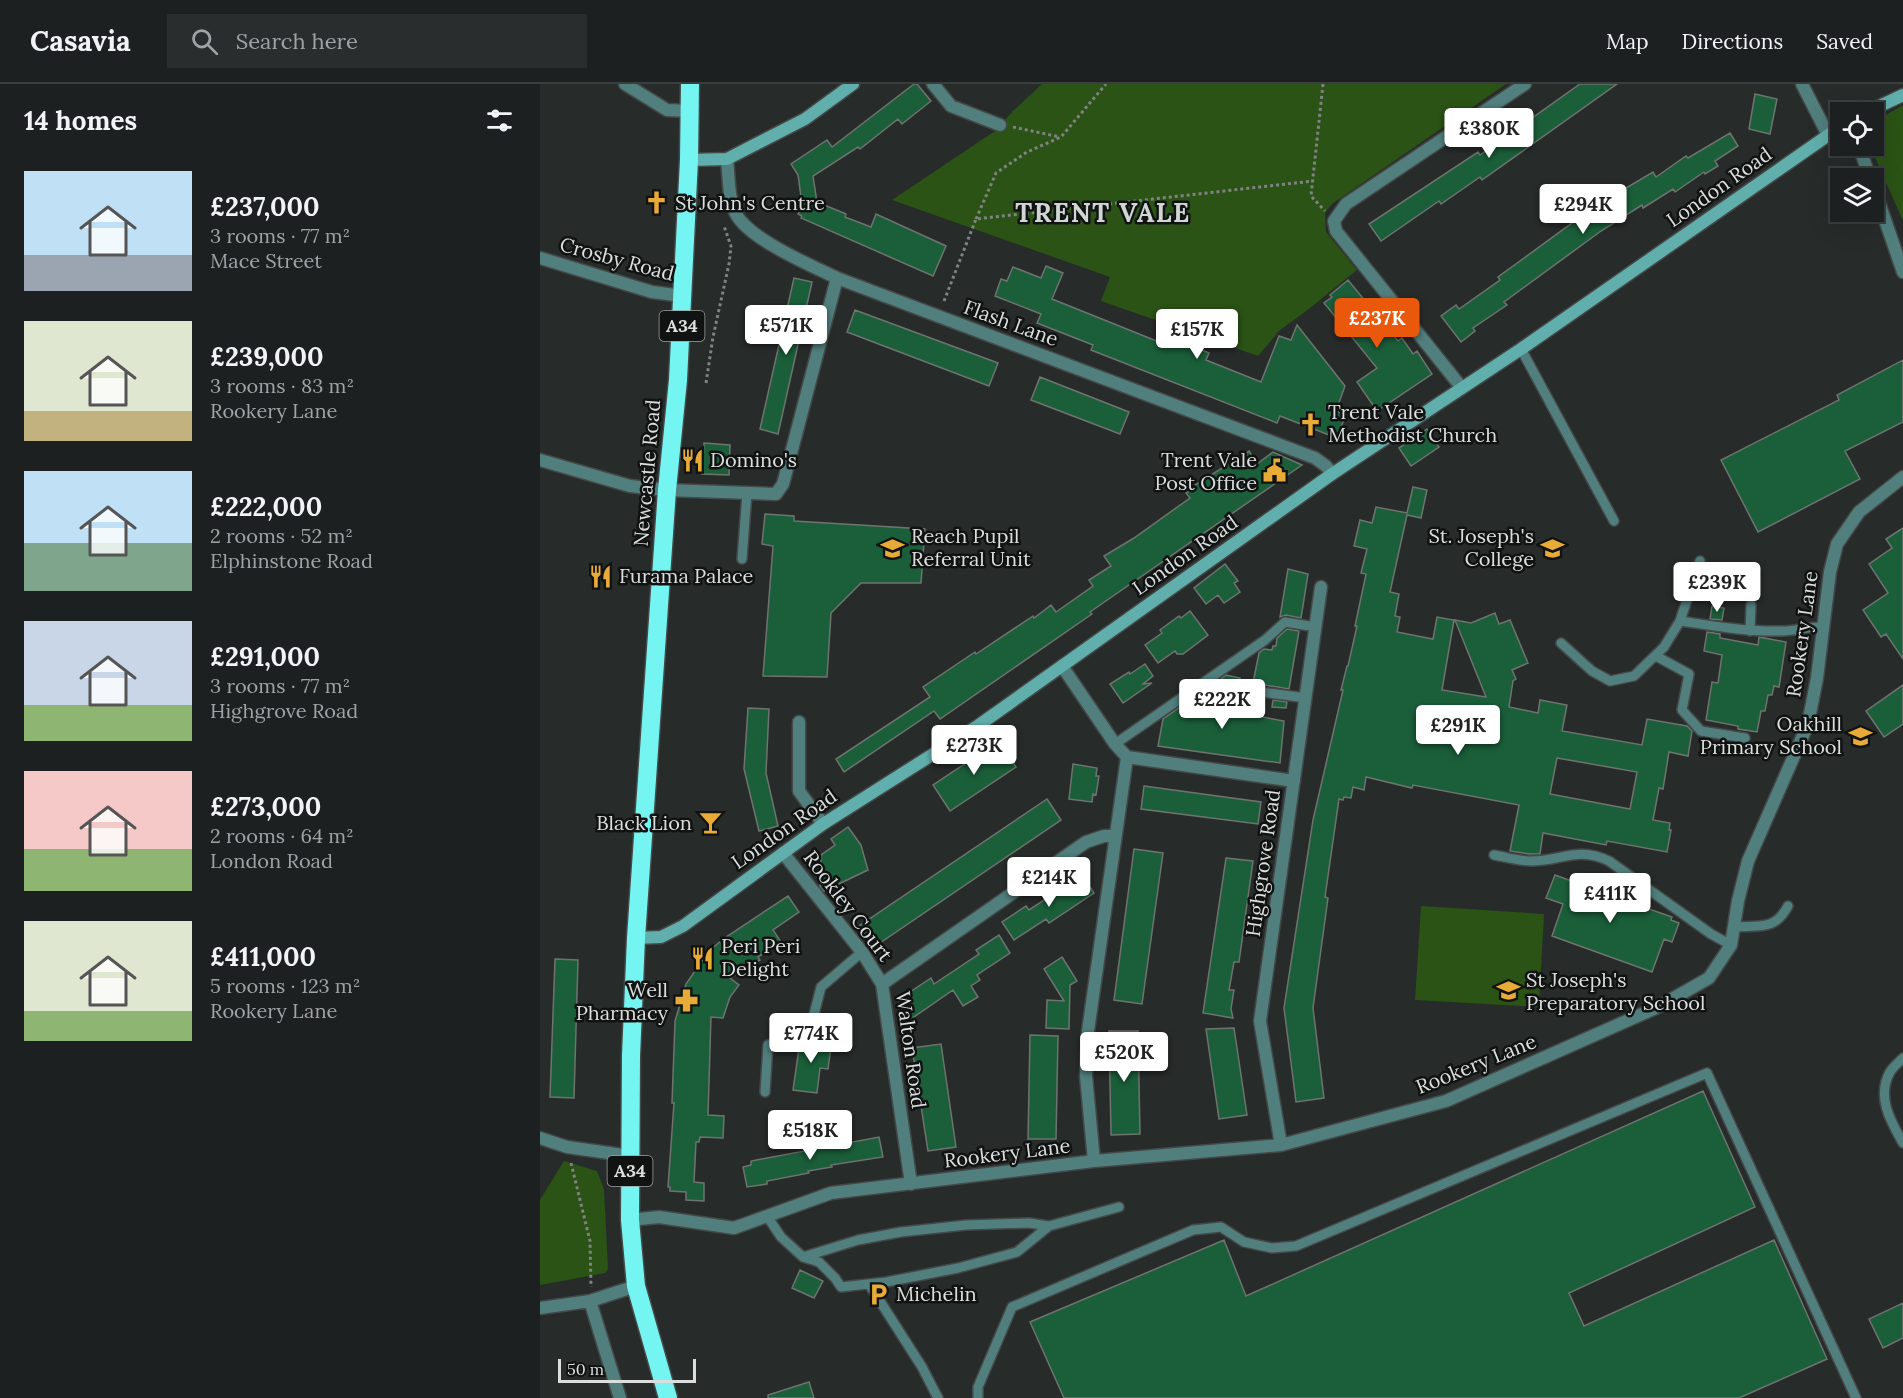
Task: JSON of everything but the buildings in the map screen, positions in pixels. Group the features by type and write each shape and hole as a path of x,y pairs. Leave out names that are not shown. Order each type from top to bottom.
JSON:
{"highway":[{"name":"Newcastle Road","path":"636,938 667,490 678,380 689,160 690,84"},
{"name":"A34","path":"636,938 630,1220 636,1286 668,1398"}],"main road":[{"path":"689,160 726,159 805,119 853,84"},
{"path":"1884,104 1903,95"},
{"name":"London Road","path":"636,938 661,937 683,926 823,824 979,725 1332,474 1521,349 1828,135"}],"street":[{"path":"625,84 667,110 690,111"},
{"path":"933,84 951,106 1000,124"},
{"path":"1462,388 1335,226 1346,204 1525,84"},
{"path":"1802,84 1806,96 1828,135"},
{"name":"Flash Lane","path":"726,159 736,214 746,227 767,242 837,278 1315,458 1332,474"},
{"path":"1884,217 1903,272"},
{"name":"Crosby Road","path":"540,258 652,292 683,296"},
{"path":"540,460 630,486 667,490 776,494 783,484 837,278"},
{"name":"Rookery Lane","path":"630,1220 659,1217 734,1228 831,1194 1094,1161 1281,1145 1446,1101 1658,1007 1709,978 1731,945 1748,861 1808,724 1824,627 1830,572 1837,544 1859,512 1903,477"},
{"name":"Highgrove Road","path":"1281,1145 1260,1021 1321,586"},
{"path":"1062,666 1115,744 1127,757 1294,781"},
{"path":"799,722 799,790 823,824"},
{"path":"1094,1161 1086,1076 1088,1031 1127,757"},
{"name":"Walton Road","path":"911,1185 882,984 1086,842 1104,836 1115,836"},
{"name":"Rookley Court","path":"783,853 862,952 882,984"},
{"path":"540,1138 567,1147 630,1156"},
{"path":"540,1308 590,1301 636,1286"},
{"path":"590,1301 620,1398"}],"lane":[{"path":"1521,349 1614,520"},
{"path":"742,560 747,493"},
{"path":"1561,644 1592,671 1610,681 1634,676 1656,656 1680,621 1700,561"},
{"path":"1750,631 1751,605"},
{"path":"1680,621 1750,631 1786,631 1812,626 1824,627"},
{"path":"1115,744 1265,640 1285,622 1316,627"},
{"path":"1656,656 1689,674 1682,710 1701,731 1745,738"},
{"path":"1202,684 1306,698"},
{"path":"1494,855 1531,861 1572,854 1596,855 1609,861 1711,934 1731,945"},
{"path":"1734,927 1771,925 1782,918 1788,906"},
{"path":"765,1092 768,1045 810,1030 822,987 862,952"},
{"path":"1903,1058 1890,1072 1884,1093 1888,1115 1903,1143"},
{"path":"978,1398 978,1386 1012,1308 1193,1230 1221,1227 1244,1242 1272,1248 1296,1246 1707,1073 1856,1398"},
{"path":"803,1257 858,1240 901,1232 966,1225 1029,1223 1048,1226 1119,1207"},
{"path":"767,1216 781,1237 803,1257 819,1262 841,1287 958,1268 1017,1252 1048,1226"},
{"path":"869,1284 922,1367 938,1398"}],"path":[{"path":"937,317 996,173 1027,152 1061,137 1106,84"},
{"path":"1323,84 1311,196 1335,226"},
{"path":"1000,124 1061,137"},
{"path":"976,219 1313,181"},
{"path":"706,383 731,246 721,217"},
{"path":"567,1147 590,1241 590,1301"}],"green space":[{"path":"1042,84 1506,84 1332,204 1325,213 1326,232 1357,270 1280,330 1258,356 1101,301 1110,277 892,200 995,131"},
{"path":"1903,105 1903,221 1884,178 1884,168 1880,168 1874,156 1884,156 1884,116"},
{"path":"1421,906 1544,914 1539,1007 1415,1000"},
{"path":"564,1161 597,1171 604,1189 608,1269 605,1273 540,1285 540,1200"}],"place":[{"name":"St John's Centre","path":"657,203"},
{"name":"Trent Vale Methodist Church","path":"1310,424"},
{"name":"Domino's","path":"692,460"},
{"name":"Trent Vale Post Office","path":"1275,471"},
{"name":"Reach Pupil Referral Unit","path":"893,548"},
{"name":"St. Joseph's College","path":"1552,548"},
{"name":"Furama Palace","path":"601,576"},
{"name":"Oakhill Primary School","path":"1860,736"},
{"name":"Black Lion","path":"710,823"},
{"name":"Peri Peri Delight","path":"703,958"},
{"name":"St Joseph's Preparatory School","path":"1508,991"},
{"name":"Well Pharmacy","path":"686,1001"},
{"name":"Michelin","path":"878,1294"}],"district":[{"name":"TRENT VALE","path":"1103,213"}]}
